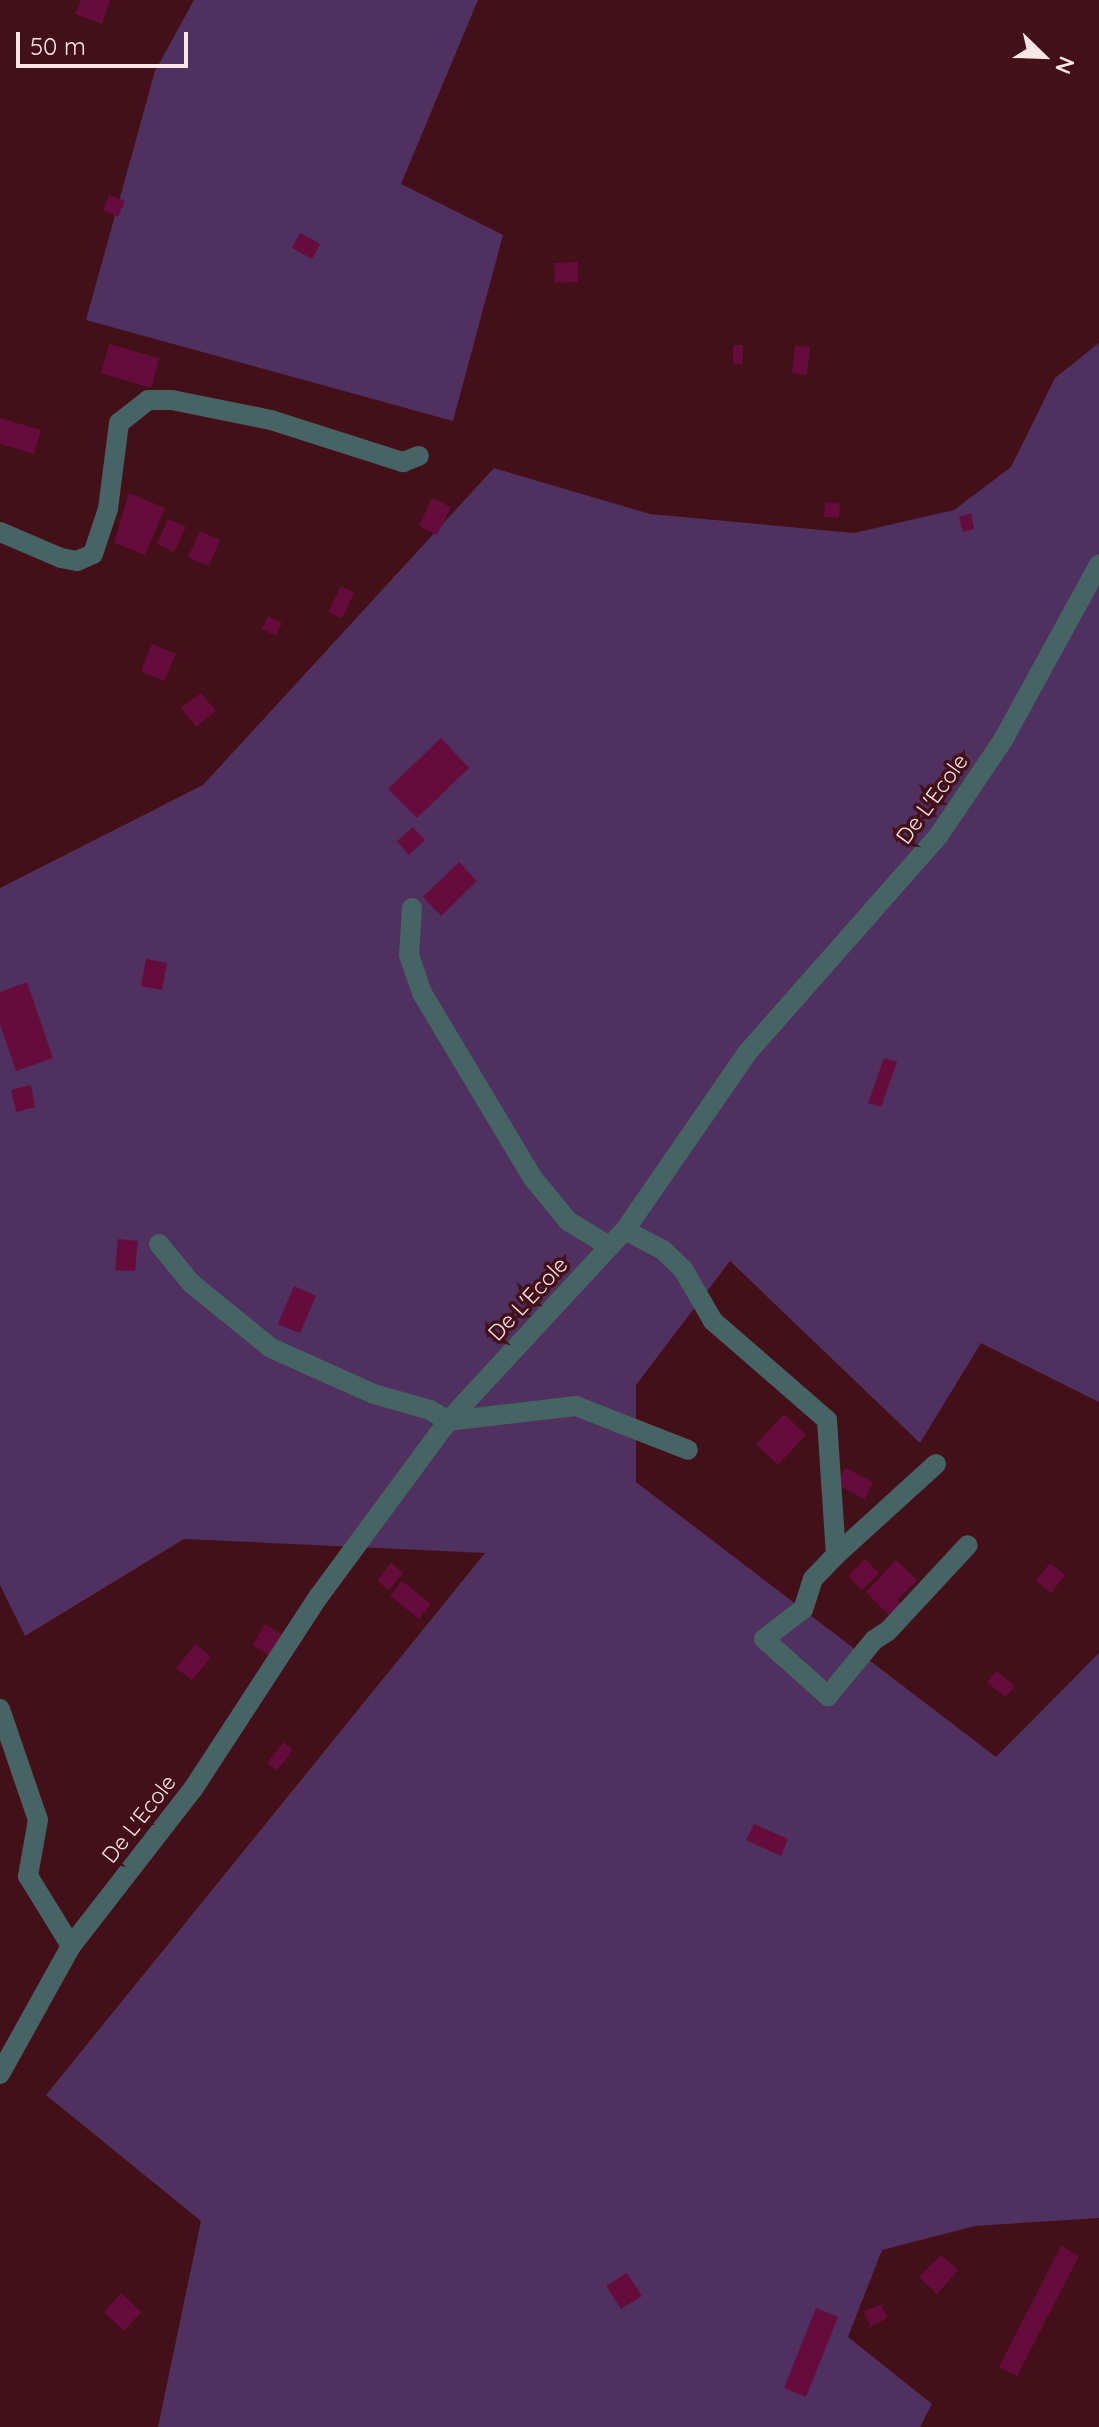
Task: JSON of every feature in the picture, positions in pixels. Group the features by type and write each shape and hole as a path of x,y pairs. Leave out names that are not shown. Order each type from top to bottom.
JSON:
{"street":[{"path":"0,532 61,558 77,561 93,554 108,509 119,423 148,400 172,400 271,420 393,460 419,456"},
{"name":"De L'Ecole","path":"0,2074 71,1946 193,1789 319,1596 448,1421 625,1230 747,1053 939,835 1003,740 1099,565"},
{"path":"412,908 409,955 422,993 532,1177 568,1221 609,1246"},
{"path":"625,1230 663,1250 683,1269 713,1321 827,1420 836,1555"},
{"path":"159,1244 191,1283 271,1348 448,1421 576,1406 688,1450"},
{"path":"936,1464 836,1555 813,1579 803,1609 764,1639 828,1696 874,1640 888,1631 968,1545"},
{"path":"0,1709 38,1820 28,1876 71,1946"}],"shaded area":[{"path":"194,0 478,0 401,184 503,235 453,421 86,320 155,71"},
{"path":"1099,343 1099,1402 981,1343 920,1443 730,1261 636,1385 636,1482 996,1757 1099,1653 1099,2218 975,2226 882,2250 848,2337 932,2404 920,2427 158,2427 201,2221 46,2095 485,1553 184,1539 25,1636 0,1585 0,888 203,785 494,468 650,514 854,533 954,510 1011,467 1055,378"}],"building":[{"path":"81,0 110,0 102,24 75,14"},
{"path":"109,195 125,201 118,217 103,210"},
{"path":"300,233 320,244 312,259 292,248"},
{"path":"578,262 578,282 555,283 554,263"},
{"path":"109,344 159,358 151,388 101,373"},
{"path":"733,345 743,345 743,364 733,364"},
{"path":"795,346 810,347 807,375 792,373"},
{"path":"0,418 41,430 34,454 0,444"},
{"path":"129,493 165,508 145,555 114,543"},
{"path":"432,498 451,507 437,535 419,526"},
{"path":"825,502 840,504 839,518 824,517"},
{"path":"971,513 974,529 963,532 959,517"},
{"path":"168,519 186,527 174,552 157,544"},
{"path":"200,531 220,540 209,566 188,557"},
{"path":"341,586 354,593 342,618 328,612"},
{"path":"268,616 282,623 276,636 262,629"},
{"path":"152,644 176,654 164,681 141,671"},
{"path":"201,693 216,711 196,727 181,708"},
{"path":"441,738 469,768 417,818 388,789"},
{"path":"413,827 425,840 409,855 397,841"},
{"path":"459,862 477,881 441,916 423,897"},
{"path":"146,959 167,963 162,990 141,986"},
{"path":"27,982 53,1058 16,1071 0,1024 0,992"},
{"path":"884,1058 897,1062 881,1107 868,1103"},
{"path":"31,1085 35,1107 16,1112 11,1090"},
{"path":"118,1239 138,1241 135,1271 115,1270"},
{"path":"294,1286 316,1296 300,1333 278,1324"},
{"path":"784,1414 806,1435 778,1465 756,1444"},
{"path":"845,1468 873,1482 865,1499 837,1485"},
{"path":"865,1559 879,1573 862,1590 848,1576"},
{"path":"896,1560 917,1580 897,1600 906,1608 894,1620 866,1592"},
{"path":"391,1563 403,1573 389,1590 377,1581"},
{"path":"1050,1563 1065,1575 1051,1593 1036,1581"},
{"path":"402,1581 431,1604 419,1619 390,1596"},
{"path":"265,1624 283,1635 270,1656 253,1645"},
{"path":"196,1644 211,1657 192,1680 176,1668"},
{"path":"996,1671 1015,1686 1005,1697 987,1682"},
{"path":"284,1742 293,1750 277,1770 267,1763"},
{"path":"754,1824 788,1839 781,1856 746,1840"},
{"path":"1061,2246 1079,2256 1017,2376 999,2367"},
{"path":"941,2255 958,2270 937,2294 919,2277"},
{"path":"627,2273 642,2296 621,2309 606,2286"},
{"path":"121,2293 141,2312 124,2331 104,2312"},
{"path":"881,2305 888,2318 871,2326 863,2311"},
{"path":"816,2308 838,2317 806,2397 784,2388"}]}
